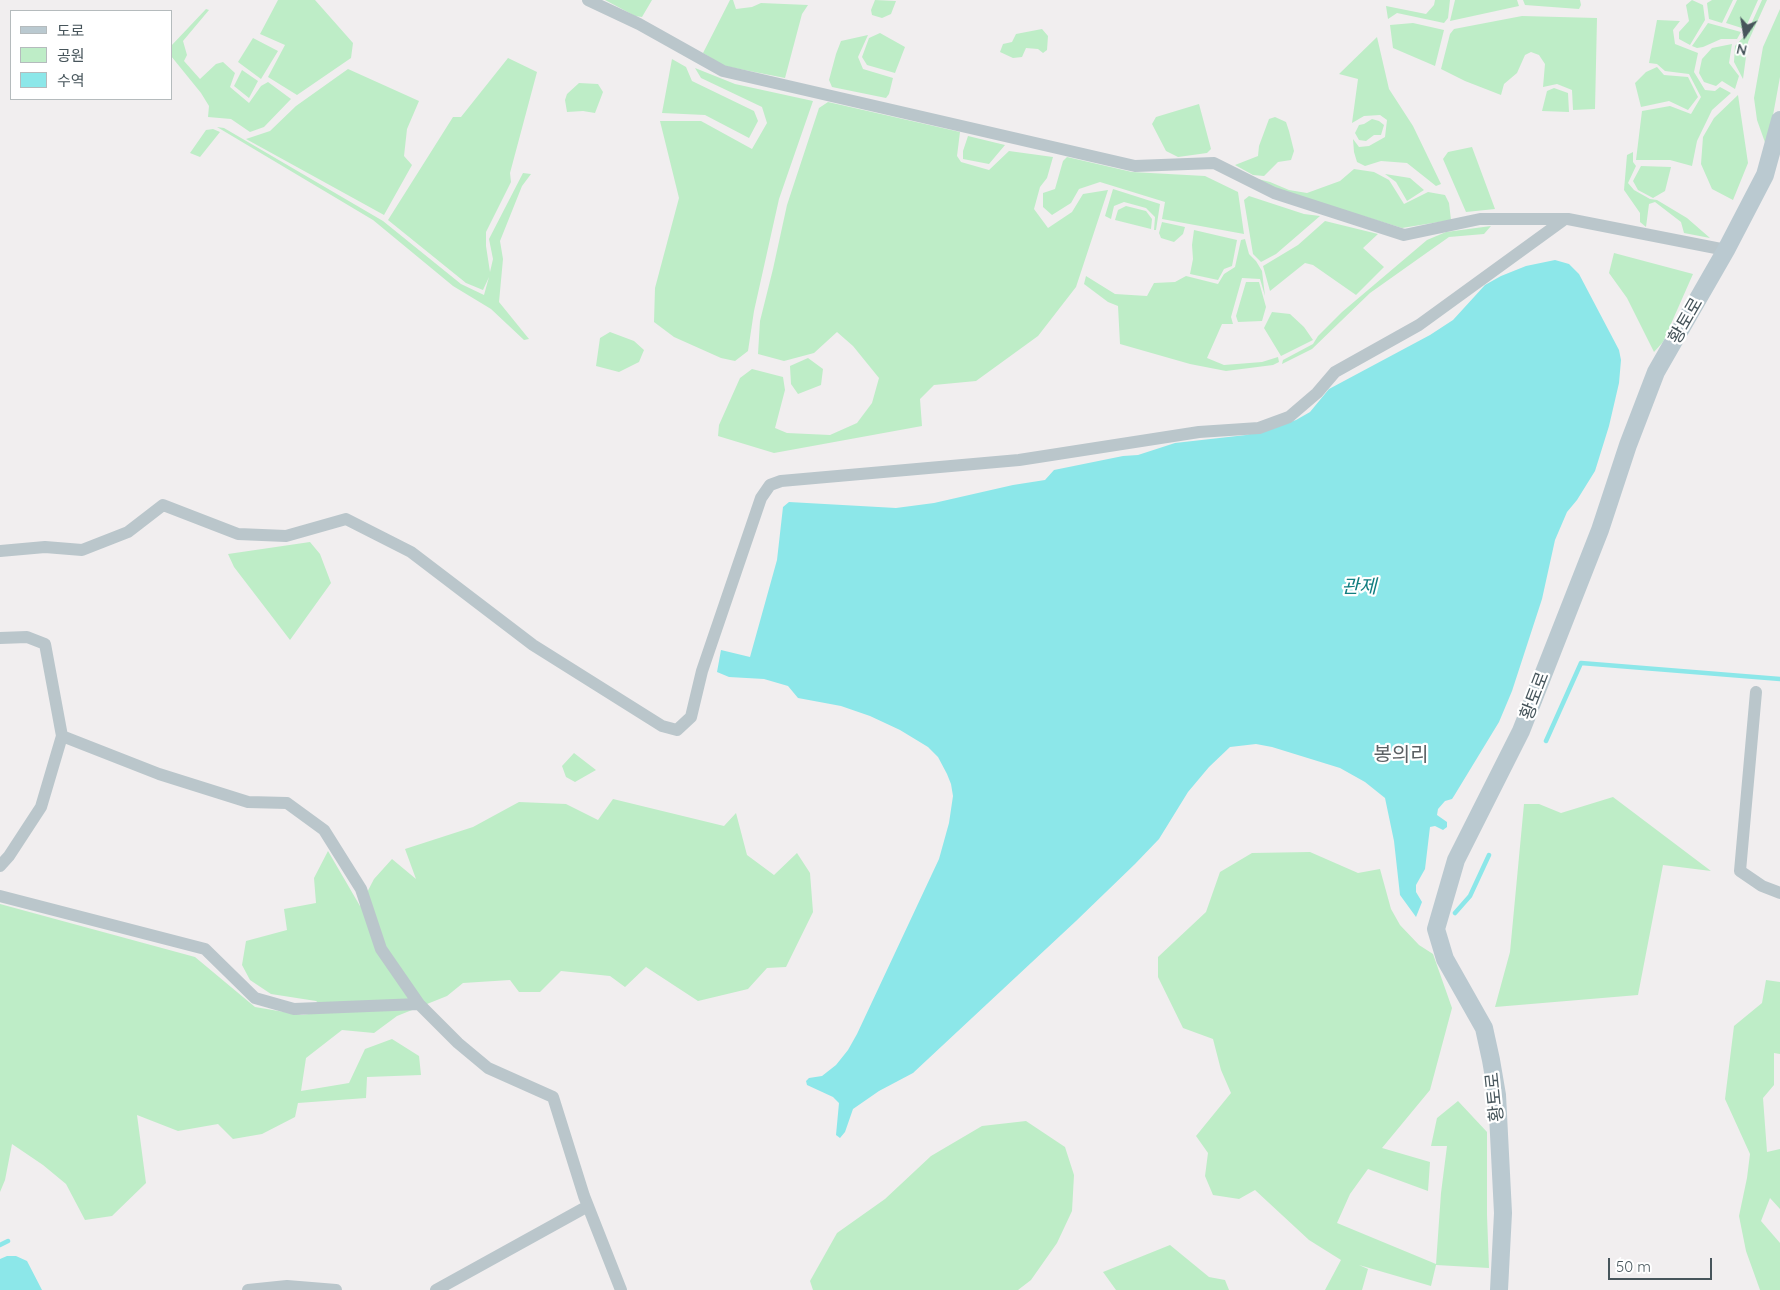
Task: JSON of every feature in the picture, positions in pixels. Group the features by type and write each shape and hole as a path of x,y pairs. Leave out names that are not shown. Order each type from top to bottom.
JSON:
{"main road":[{"name":"황토로","path":"1499,1290 1503,1213 1497,1095 1491,1060 1484,1028 1445,959 1436,929 1456,860 1521,731 1600,530 1628,445 1656,372 1726,250 1765,175 1780,120"}],"street":[{"path":"588,0 639,24 723,71 1135,166 1214,163 1274,194 1404,234 1480,219 1565,219 1726,250"},
{"path":"1765,175 1780,165"},
{"path":"0,551 45,547 82,550 128,532 163,505 238,534 286,536 346,519 411,552 533,645 662,726 677,730 691,717 702,671 761,498 770,485 781,481 1019,460 1199,432 1259,428 1289,417 1318,393 1335,372 1419,325 1565,219"},
{"path":"0,638 27,637 45,644 62,736 41,807 0,866"},
{"path":"1756,692 1740,871 1762,886 1780,893"},
{"path":"62,736 159,774 248,802 287,803 324,830 360,889 381,949 419,1004 458,1043 488,1068 552,1097 588,1206 621,1290"},
{"path":"0,896 205,949 255,998 294,1009 419,1004"},
{"path":"436,1290 588,1206"},
{"path":"248,1290 287,1286 336,1290"}],"green space":[{"path":"278,0 315,0 353,43 351,58 297,95 268,77 285,45 260,34"},
{"path":"605,0 652,0 642,17 635,16"},
{"path":"730,0 733,0 736,9 752,7 761,3 808,5 802,14 785,78 724,66 703,53"},
{"path":"875,0 896,1 891,14 882,18 872,15 871,10"},
{"path":"1435,0 1450,0 1448,18 1444,23 1397,13 1388,19 1386,6 1426,14 1434,5"},
{"path":"1455,0 1517,0 1519,6 1450,21"},
{"path":"1523,0 1580,0 1581,5 1579,9 1525,5"},
{"path":"1692,0 1703,5 1705,20 1690,45 1679,39 1679,32 1689,21 1686,5"},
{"path":"1712,0 1733,0 1722,23 1709,19 1707,3"},
{"path":"1737,0 1758,0 1745,29 1726,23"},
{"path":"1762,0 1767,0 1748,42 1743,79 1734,62 1735,46 1747,33"},
{"path":"206,9 209,10 183,41 187,55 184,61 200,79 216,64 223,62 235,73 230,87 249,103 261,86 268,82 291,99 264,127 250,132 231,119 208,117 209,106 172,57 172,45"},
{"path":"1780,9 1780,77 1767,148 1757,120 1754,98 1763,47"},
{"path":"1522,16 1597,18 1595,109 1573,110 1572,90 1557,84 1543,87 1545,64 1539,55 1531,52 1525,55 1517,73 1504,84 1501,95 1441,69 1450,34 1454,29"},
{"path":"1657,20 1680,21 1673,30 1675,44 1698,53 1694,72 1705,90 1715,91 1720,87 1731,93 1712,110 1697,141 1692,166 1670,160 1636,160 1642,111 1670,106 1691,114 1701,97 1689,74 1665,71 1657,64 1649,63"},
{"path":"1413,23 1444,30 1435,66 1393,48 1390,25"},
{"path":"1708,23 1741,32 1737,39 1721,39 1697,48 1692,46"},
{"path":"1042,29 1048,36 1047,50 1043,53 1038,49 1026,48 1022,57 1013,58 1000,52 1003,44 1012,42 1016,34"},
{"path":"880,33 905,47 895,73 867,65 862,57 869,38"},
{"path":"868,35 858,57 863,69 893,78 889,94 886,98 832,87 829,80 841,41"},
{"path":"1377,37 1389,89 1413,126 1441,184 1436,186 1407,163 1381,161 1365,166 1357,162 1353,139 1359,147 1369,146 1385,137 1387,120 1380,115 1364,116 1352,123 1358,79 1339,74"},
{"path":"253,38 278,51 261,79 238,62"},
{"path":"1732,44 1729,63 1739,76 1735,89 1722,81 1716,86 1704,82 1699,73 1702,59 1712,48"},
{"path":"508,58 537,72 510,173 511,182 486,232 486,246 490,272 493,259 489,239 523,173 531,174 522,186 500,241 503,259 499,302 529,339 524,340 491,309 453,286 373,220 217,127 224,128 383,221 461,284 484,295 489,277 483,290 466,283 388,220 453,117 461,117"},
{"path":"672,59 686,67 692,81 754,111 758,121 749,138 705,115 662,113"},
{"path":"1657,67 1664,75 1688,77 1698,97 1688,110 1669,101 1641,107 1635,83 1646,72"},
{"path":"695,68 735,84 813,101 779,199 754,311 748,351 735,361 721,358 674,337 654,322 655,288 679,198 660,121 701,121 752,149 767,123 762,107 701,78"},
{"path":"348,69 419,101 407,129 404,156 412,165 384,215 246,139 270,131 296,106"},
{"path":"242,70 258,81 249,98 234,86"},
{"path":"579,83 598,84 603,92 595,113 583,111 567,112 565,100 567,94"},
{"path":"1554,88 1568,93 1569,112 1542,111 1547,91"},
{"path":"1738,95 1748,163 1733,200 1712,189 1701,164 1703,137 1714,118"},
{"path":"828,102 960,132 957,156 961,162 989,170 1009,151 1053,157 1047,178 1040,187 1034,209 1048,228 1072,212 1083,194 1108,190 1076,287 1038,336 976,381 934,385 920,399 922,426 774,453 718,436 719,425 740,378 752,369 783,377 785,390 775,428 787,433 830,435 857,423 872,403 879,378 853,346 837,332 814,353 784,361 758,354 760,321 787,205 819,108"},
{"path":"1199,104 1211,149 1207,153 1178,157 1166,151 1152,124 1156,117"},
{"path":"1275,117 1286,122 1294,151 1291,160 1278,162 1264,176 1253,175 1235,165 1258,156 1259,146 1269,119"},
{"path":"1372,119 1384,125 1381,135 1374,135 1366,141 1359,140 1355,133 1359,125"},
{"path":"213,129 220,132 200,157 190,153 206,130"},
{"path":"968,136 1005,145 989,164 963,159 963,151"},
{"path":"1472,147 1495,209 1466,212 1443,159 1448,152"},
{"path":"1633,152 1633,162 1636,166 1628,183 1634,190 1650,199 1657,200 1687,218 1710,238 1684,233 1681,222 1655,202 1649,204 1646,227 1640,222 1640,213 1624,190 1627,155"},
{"path":"1067,157 1132,172 1205,176 1238,192 1244,234 1162,219 1165,202 1100,182 1079,189 1071,203 1052,215 1043,207 1043,193 1055,189 1063,161"},
{"path":"1641,166 1671,167 1665,191 1653,198 1638,190 1633,181"},
{"path":"1354,169 1374,172 1389,180 1404,204 1428,192 1445,195 1449,203 1451,220 1402,228 1278,190 1254,178 1289,190 1307,193 1340,181"},
{"path":"1385,174 1410,178 1424,190 1407,201 1396,182"},
{"path":"1113,189 1160,204 1156,230 1154,230 1155,217 1146,208 1124,202 1114,206 1111,219 1105,216"},
{"path":"1249,196 1304,214 1320,216 1276,254 1261,262 1253,254 1244,200"},
{"path":"1126,206 1146,211 1152,219 1151,229 1115,220 1118,210"},
{"path":"1325,221 1378,234 1363,248 1384,267 1356,295 1313,265 1305,263 1270,291 1263,266 1298,245"},
{"path":"1162,222 1185,227 1183,234 1174,242 1161,238 1159,233"},
{"path":"1491,226 1484,234 1449,237 1370,293 1312,349 1282,364 1283,360 1313,344 1318,336 1342,312 1427,240 1446,232"},
{"path":"1194,230 1237,240 1232,266 1224,269 1218,280 1190,274 1193,259"},
{"path":"1245,239 1249,254 1262,271 1265,296 1260,279 1242,278 1231,317 1233,324 1222,324 1207,358 1224,365 1262,362 1278,357 1279,362 1273,365 1226,371 1190,364 1120,344 1118,306 1108,302 1084,284 1086,276 1115,294 1147,296 1154,283 1175,282 1186,276 1218,284 1224,274 1235,267 1241,240"},
{"path":"1614,253 1693,274 1663,342 1654,352 1627,298 1609,273"},
{"path":"1246,282 1259,282 1266,307 1262,321 1238,322 1236,316"},
{"path":"1272,312 1290,314 1304,327 1313,340 1281,356 1264,328"},
{"path":"610,332 634,341 644,350 639,362 619,372 596,366 600,338"},
{"path":"808,358 823,369 821,385 798,394 791,384 790,366"},
{"path":"310,542 320,554 331,583 290,640 234,567 228,554"},
{"path":"574,753 596,770 575,782 566,777 562,766"},
{"path":"1613,797 1711,871 1663,865 1638,995 1495,1007 1510,952 1524,804 1539,804 1561,813"},
{"path":"613,799 724,826 736,813 747,855 774,875 797,853 810,873 813,912 786,967 767,968 748,989 698,1001 646,967 625,987 610,976 561,971 540,992 519,992 510,980 463,983 447,996 397,1016 374,1033 342,1030 306,1058 301,1091 349,1083 365,1049 392,1039 419,1056 421,1075 367,1077 366,1098 298,1103 295,1117 262,1134 233,1139 218,1124 178,1131 137,1115 146,1183 112,1216 85,1220 66,1184 43,1165 12,1144 5,1180 0,1192 0,904 195,957 255,1007 302,1015 329,1011 316,1001 271,994 250,980 242,965 246,941 287,930 284,909 316,903 314,878 328,851 360,906 374,879 392,859 416,879 405,849 473,827 519,802 566,804 598,820"},
{"path":"1310,852 1358,873 1380,869 1391,909 1400,925 1419,945 1433,954 1452,1008 1430,1090 1382,1148 1430,1162 1428,1191 1368,1169 1350,1194 1337,1223 1436,1264 1441,1193 1447,1146 1431,1146 1437,1118 1458,1101 1487,1132 1489,1268 1436,1265 1431,1286 1359,1265 1368,1269 1362,1290 1325,1290 1341,1260 1309,1240 1255,1190 1239,1199 1213,1195 1205,1176 1208,1153 1196,1136 1231,1093 1221,1070 1213,1039 1183,1028 1158,977 1158,957 1206,912 1220,872 1252,853"},
{"path":"1766,980 1780,982 1780,1054 1774,1053 1774,1085 1763,1098 1767,1152 1780,1149 1780,1209 1770,1198 1761,1221 1780,1243 1780,1290 1760,1290 1746,1251 1739,1216 1750,1154 1725,1099 1734,1026 1762,1003"},
{"path":"1026,1121 1065,1147 1074,1175 1072,1211 1057,1243 1031,1280 1018,1290 813,1290 810,1281 837,1233 885,1199 931,1156 982,1126"},
{"path":"1170,1245 1209,1277 1225,1280 1229,1290 1116,1290 1103,1272"}],"water":[{"name":"관제","path":"1555,260 1569,264 1579,274 1619,350 1621,360 1619,383 1609,426 1595,471 1567,512 1555,540 1542,599 1512,691 1499,722 1452,799 1445,801 1438,809 1437,815 1447,822 1447,827 1443,830 1435,826 1430,827 1425,869 1416,885 1416,892 1422,902 1416,917 1400,895 1394,841 1385,798 1365,782 1340,768 1272,747 1256,744 1230,747 1209,767 1188,792 1159,839 1135,864 913,1073 879,1091 853,1109 845,1132 840,1138 836,1135 839,1103 833,1097 807,1085 806,1081 809,1078 822,1076 836,1065 848,1050 857,1034 939,859 949,823 953,796 951,784 938,757 928,747 900,730 870,716 841,706 798,698 788,686 764,679 729,677 717,672 721,650 750,657 777,560 783,507 789,502 896,508 934,503 1013,485 1045,480 1054,470 1123,456 1138,455 1175,443 1246,435 1272,428 1296,420 1310,412 1329,389 1430,335 1453,320 1485,285 1526,266"},
{"path":"7,1256 16,1256 27,1261 42,1290 0,1290 0,1259"}],"waterway":[{"path":"1546,741 1581,663 1780,679"},
{"path":"1455,913 1470,896 1489,855"},
{"path":"0,1245 8,1241"}],"district":[{"name":"봉의리","path":"1401,755"}]}
